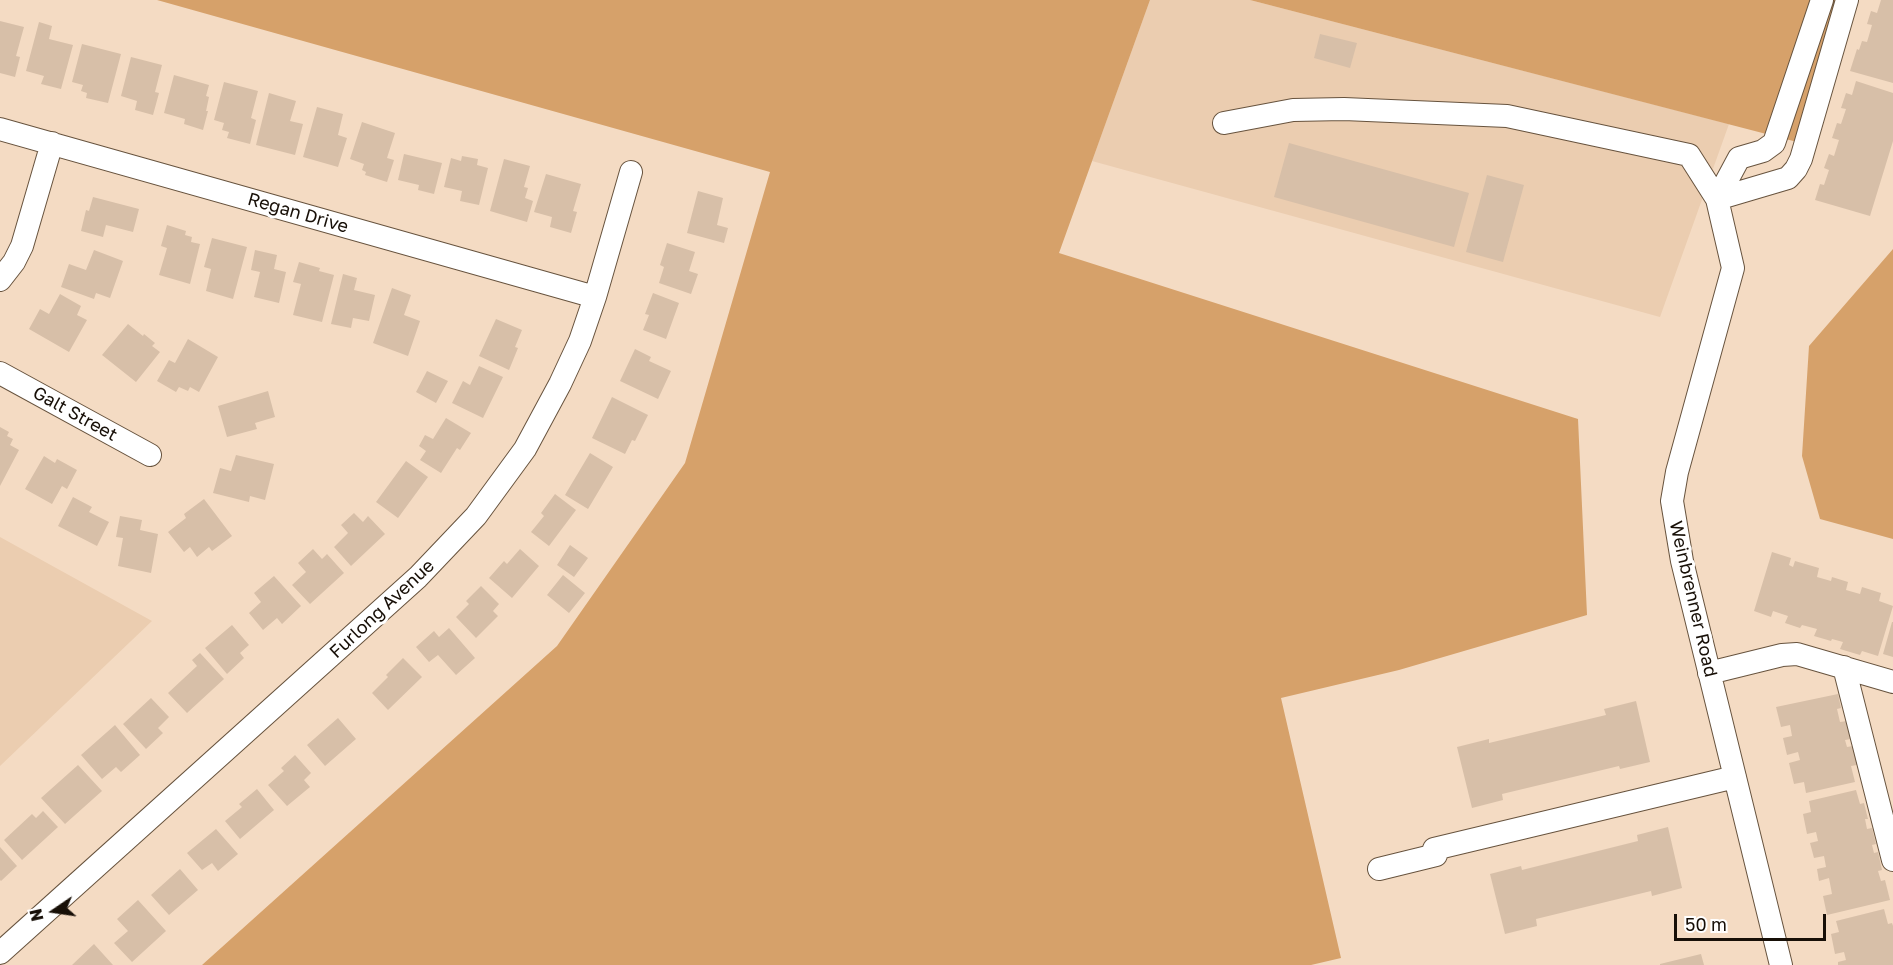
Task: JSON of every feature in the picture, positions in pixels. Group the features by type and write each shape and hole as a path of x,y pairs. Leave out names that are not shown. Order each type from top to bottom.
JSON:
{"street":[{"path":"1717,200 1739,158 1763,151 1774,143 1822,0"},
{"path":"1717,200 1788,178 1796,169 1801,159 1847,0"},
{"name":"Weinbrenner Road","path":"1224,123 1293,110 1344,109 1508,116 1689,155 1717,200 1733,268 1677,472 1672,501 1682,561 1781,965"},
{"name":"Regan Drive","path":"0,129 595,297"},
{"path":"0,280 14,262 22,246 52,143"},
{"name":"Furlong Avenue","path":"0,953 418,577 476,516 525,449 570,363 595,297 631,172"},
{"name":"Galt Street","path":"0,373 150,455"},
{"path":"1709,673 1797,654 1893,682"},
{"path":"1844,667 1893,860"},
{"path":"1379,869 1435,852 1735,777"}],"shaded area":[{"path":"157,0 1150,0 1059,253 1578,419 1587,615 1399,670 1281,698 1341,958 1311,965 202,965 557,646 685,463 770,172"},
{"path":"1150,0 1250,0 1729,124 1660,317 1092,161"},
{"path":"1250,0 1838,0 1801,143"},
{"path":"1893,249 1893,539 1820,519 1802,456 1809,346"},
{"path":"0,537 152,621 0,766"}],"building":[{"path":"1881,0 1893,0 1893,83 1850,71 1857,49 1859,50 1862,41 1867,42 1872,25 1867,24 1871,11 1877,13"},
{"path":"0,21 24,27 16,56 20,57 15,77 0,73"},
{"path":"39,22 52,26 49,39 73,45 61,89 41,84 44,76 26,71"},
{"path":"1320,34 1357,43 1350,68 1314,58"},
{"path":"82,44 121,54 108,103 86,98 87,93 81,91 83,85 72,82"},
{"path":"131,57 162,65 155,92 159,93 153,115 135,110 137,101 121,96"},
{"path":"174,75 209,85 206,96 209,97 206,111 208,111 203,130 184,124 185,119 164,113"},
{"path":"1856,81 1893,93 1893,141 1870,216 1815,200 1820,184 1824,185 1829,170 1824,168 1829,154 1834,156 1839,140 1832,138 1837,123 1841,124 1846,109 1841,108 1846,93 1852,95"},
{"path":"224,82 258,91 251,118 256,120 250,144 227,138 229,132 222,130 224,123 214,120"},
{"path":"269,93 296,101 290,121 303,124 295,155 256,145"},
{"path":"317,107 343,114 338,135 347,138 338,167 303,157"},
{"path":"362,122 395,133 387,158 394,160 387,182 365,175 366,172 362,170 364,164 350,159"},
{"path":"1289,143 1469,193 1454,247 1274,197"},
{"path":"404,154 442,163 434,194 418,190 419,185 398,180"},
{"path":"462,156 478,159 477,165 488,168 479,205 460,201 462,191 444,187 451,158 461,161"},
{"path":"504,159 530,166 524,187 528,188 525,198 533,201 527,222 490,211"},
{"path":"546,174 581,184 573,211 577,212 571,233 550,227 552,217 534,212"},
{"path":"1487,175 1524,185 1503,262 1466,252"},
{"path":"698,191 723,198 717,225 728,228 724,243 687,233"},
{"path":"93,197 139,209 133,232 106,225 103,237 81,231 86,210 89,211"},
{"path":"167,225 186,231 185,235 192,237 191,242 200,244 190,284 159,275 167,248 161,246"},
{"path":"212,238 247,247 233,299 206,291 211,269 204,267"},
{"path":"667,243 695,252 689,271 698,274 691,294 659,283 664,267 660,265"},
{"path":"94,250 123,261 110,298 96,293 94,299 61,287 69,264 86,270"},
{"path":"255,250 277,255 274,269 286,272 279,303 254,297 260,272 251,270"},
{"path":"299,262 334,275 322,322 293,315 301,284 293,282"},
{"path":"343,274 357,278 354,290 375,295 369,321 353,318 351,328 331,324"},
{"path":"392,288 411,295 404,315 420,321 408,356 373,343"},
{"path":"653,293 679,303 666,339 643,330 649,315 645,314"},
{"path":"60,294 81,306 77,315 87,320 69,352 29,329 40,309 49,314"},
{"path":"496,319 522,330 509,370 479,356"},
{"path":"128,324 155,343 152,346 160,352 136,382 102,355"},
{"path":"188,339 218,357 199,392 190,387 188,391 179,387 176,392 157,381 169,360 175,363"},
{"path":"635,349 651,357 649,361 671,371 658,399 620,381"},
{"path":"479,366 503,377 483,418 452,403 463,381 470,385"},
{"path":"427,371 448,381 436,403 416,392"},
{"path":"268,391 275,417 255,423 257,429 227,437 218,406"},
{"path":"612,397 648,415 635,441 632,440 625,454 592,438"},
{"path":"446,418 471,433 460,450 457,448 441,473 420,460 426,451 419,446 425,435 433,439"},
{"path":"0,427 9,432 7,436 13,439 10,445 19,450 0,486"},
{"path":"590,453 613,467 588,509 565,495"},
{"path":"236,455 274,464 265,500 250,496 249,502 213,493 220,468 231,471"},
{"path":"44,456 55,463 57,459 77,470 67,489 62,486 52,504 25,489"},
{"path":"406,461 428,477 398,518 376,502"},
{"path":"555,494 576,510 549,546 531,532 544,516 541,513"},
{"path":"73,497 92,507 89,512 109,522 97,546 58,526"},
{"path":"204,499 232,536 212,551 209,547 197,557 190,547 184,552 168,532 186,518 184,514"},
{"path":"354,513 363,522 368,516 385,534 351,566 334,547 348,533 341,525"},
{"path":"120,516 142,520 140,530 158,534 151,573 118,566 123,538 116,537"},
{"path":"570,545 588,558 574,577 557,565"},
{"path":"313,549 322,559 327,554 344,573 310,604 292,585 306,572 298,563"},
{"path":"520,549 539,566 512,598 489,578 504,561 507,564"},
{"path":"1772,552 1791,558 1789,565 1793,567 1795,561 1819,568 1817,577 1831,581 1832,577 1848,582 1846,590 1860,594 1862,587 1881,593 1879,601 1893,606 1878,656 1862,651 1860,655 1840,649 1843,642 1814,636 1817,629 1802,625 1800,628 1785,623 1788,616 1773,611 1771,617 1754,611"},
{"path":"563,575 585,593 569,613 547,595"},
{"path":"274,576 301,606 282,624 277,618 263,630 249,613 261,602 254,593"},
{"path":"481,586 499,604 493,611 498,616 476,638 456,617 469,604 466,601"},
{"path":"1893,622 1893,657 1883,654"},
{"path":"232,625 249,645 240,653 244,658 227,674 205,648"},
{"path":"449,628 475,658 456,675 438,655 429,662 416,647 434,631 439,637"},
{"path":"200,653 224,679 187,713 168,693 197,666 192,660"},
{"path":"403,658 422,677 388,710 372,693"},
{"path":"1838,694 1841,708 1837,709 1840,722 1847,721 1851,739 1845,740 1847,747 1853,746 1857,765 1851,766 1855,782 1806,793 1804,782 1794,784 1789,763 1800,760 1798,752 1787,755 1783,738 1792,736 1790,725 1781,727 1776,707"},
{"path":"151,698 169,717 158,728 163,733 146,749 123,724"},
{"path":"1636,701 1650,762 1620,769 1619,766 1502,794 1503,800 1472,808 1457,747 1489,739 1489,743 1606,715 1604,709"},
{"path":"338,718 356,739 325,766 307,745"},
{"path":"115,725 140,755 121,772 116,767 102,779 81,755"},
{"path":"295,755 311,773 304,780 310,787 287,806 268,785 284,771 281,768"},
{"path":"78,765 102,791 65,824 41,798"},
{"path":"257,789 274,810 240,839 225,821 242,807 239,804"},
{"path":"1856,790 1860,804 1864,803 1868,819 1865,819 1867,829 1872,828 1876,844 1872,845 1874,853 1878,852 1882,870 1878,871 1881,881 1885,880 1890,900 1827,915 1823,896 1832,894 1829,878 1819,881 1817,869 1826,867 1824,856 1814,858 1810,843 1818,841 1816,832 1807,834 1803,814 1811,812 1809,801"},
{"path":"43,811 58,827 22,860 4,840 32,814 36,818"},
{"path":"1668,827 1682,888 1652,896 1651,891 1536,919 1537,926 1505,934 1490,874 1521,866 1522,870 1638,841 1637,835"},
{"path":"216,829 238,854 218,871 212,863 202,870 187,853"},
{"path":"0,847 17,866 1,881 0,880"},
{"path":"180,869 198,890 169,915 151,895"},
{"path":"138,900 166,931 132,962 114,943 128,931 117,919"},
{"path":"1884,909 1888,924 1892,923 1893,926 1893,965 1838,965 1838,962 1846,960 1844,952 1835,954 1831,934 1839,932 1836,921"},
{"path":"94,944 113,965 72,965"},
{"path":"1701,954 1704,965 1660,965 1660,964"}]}
